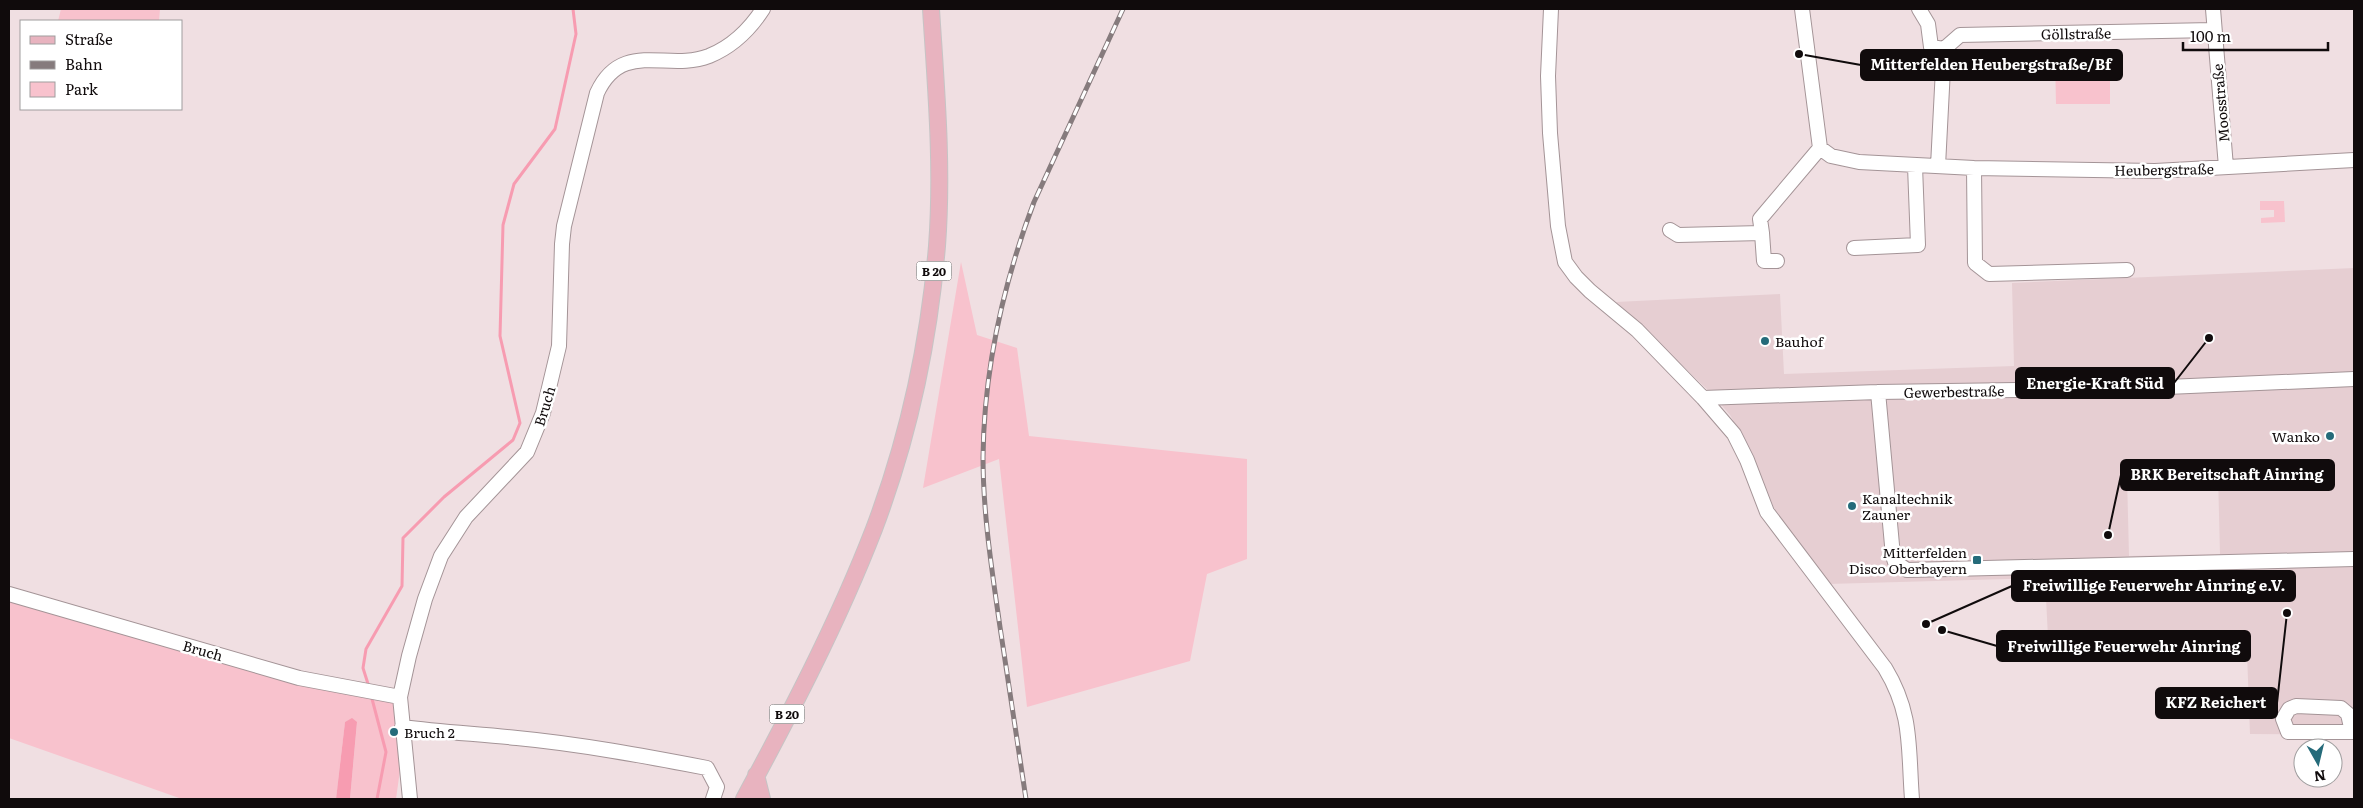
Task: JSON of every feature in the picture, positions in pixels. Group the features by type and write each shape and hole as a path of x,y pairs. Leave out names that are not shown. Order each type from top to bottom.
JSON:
{"main road":[{"name":"B 20","path":"744,799 818,654 865,551 905,431 916,385 928,324 937,246 940,133 931,9"},
{"path":"756,775 762,799"}],"street":[{"name":"Bruch","path":"410,799 400,697 425,598 441,556 466,517 526,452 543,413 559,346 564,226 597,93 602,82 621,64 633,60 690,60 707,56 726,48 754,23 763,9"},
{"path":"1777,261 1764,261 1760,220 1820,148 1802,9"},
{"path":"1919,9 1928,24 1931,47 1944,49 1938,166"},
{"name":"Moosstraße","path":"2213,9 2213,30 2226,167"},
{"path":"1551,10 1548,76 1550,133 1558,226 1566,262 1576,277 1637,330 1704,398 1734,434 1741,446 1768,512 1827,589 1894,683 1905,713 1912,799"},
{"name":"Göllstraße","path":"1944,49 1960,35 2213,30"},
{"name":"Heubergstraße","path":"1820,148 1831,156 1859,162 1974,168 2155,171 2354,160"},
{"path":"1854,248 1918,245 1915,166"},
{"path":"1974,168 1975,263 1989,274 2126,270"},
{"path":"1670,230 1678,235 1762,233"},
{"name":"Gewerbestraße","path":"1704,398 1878,392 2144,388 2354,379"},
{"path":"1878,392 1893,556 1895,562 1907,570 2354,559"},
{"name":"Bruch","path":"9,594 299,678 400,697"},
{"path":"402,728 475,736 517,738 636,755 706,768 717,788 713,799"}],"shaded area":[{"path":"2354,268 2354,735 2250,734 2247,653 2049,657 2045,578 1828,584 1778,518 1750,449 1730,415 1711,393 1616,302 1780,294 1784,374 2014,366 2012,283","holes":["2218,474 2220,554 2129,556 2127,476"]},
{"path":"352,718 357,722 350,799 336,799 345,722"}],"green space":[{"path":"61,9 160,9 159,20 58,20"},
{"path":"2110,56 2110,104 2056,104 2055,57"},
{"path":"2260,201 2284,201 2285,222 2261,223 2261,218 2274,217 2274,210 2260,210"},
{"path":"961,262 977,335 1017,348 1029,436 1247,459 1247,559 1207,574 1190,661 1027,707 999,459 923,488"},
{"path":"9,600 395,703 400,770 396,799 350,799 357,723 352,719 345,722 336,799 182,799 9,738"}],"waterway":[{"path":"369,687 363,668 366,649 402,586 403,538 444,497 513,440 520,423 500,336 503,225 514,184 555,129 576,34 573,9"},
{"path":"371,695 386,752 377,799"}],"railway":[{"path":"1026,799 986,521 983,478 984,424 991,359 1013,264 1034,202 1123,9"}],"place":[{"name":"Mitterfelden Heubergstraße/Bf","path":"1799,54"},
{"name":"Energie-Kraft Süd","path":"2209,338"},
{"name":"Bauhof","path":"1765,341"},
{"name":"Wanko","path":"2330,436"},
{"name":"Kanaltechnik Zauner","path":"1852,506"},
{"name":"BRK Bereitschaft Ainring","path":"2108,535"},
{"name":"Mitterfelden Disco Oberbayern","path":"1977,560"},
{"name":"KFZ Reichert","path":"2287,613"},
{"name":"Freiwillige Feuerwehr Ainring e.V.","path":"1926,624"},
{"name":"Freiwillige Feuerwehr Ainring","path":"1942,630"},
{"name":"Bruch 2","path":"394,732"}]}
